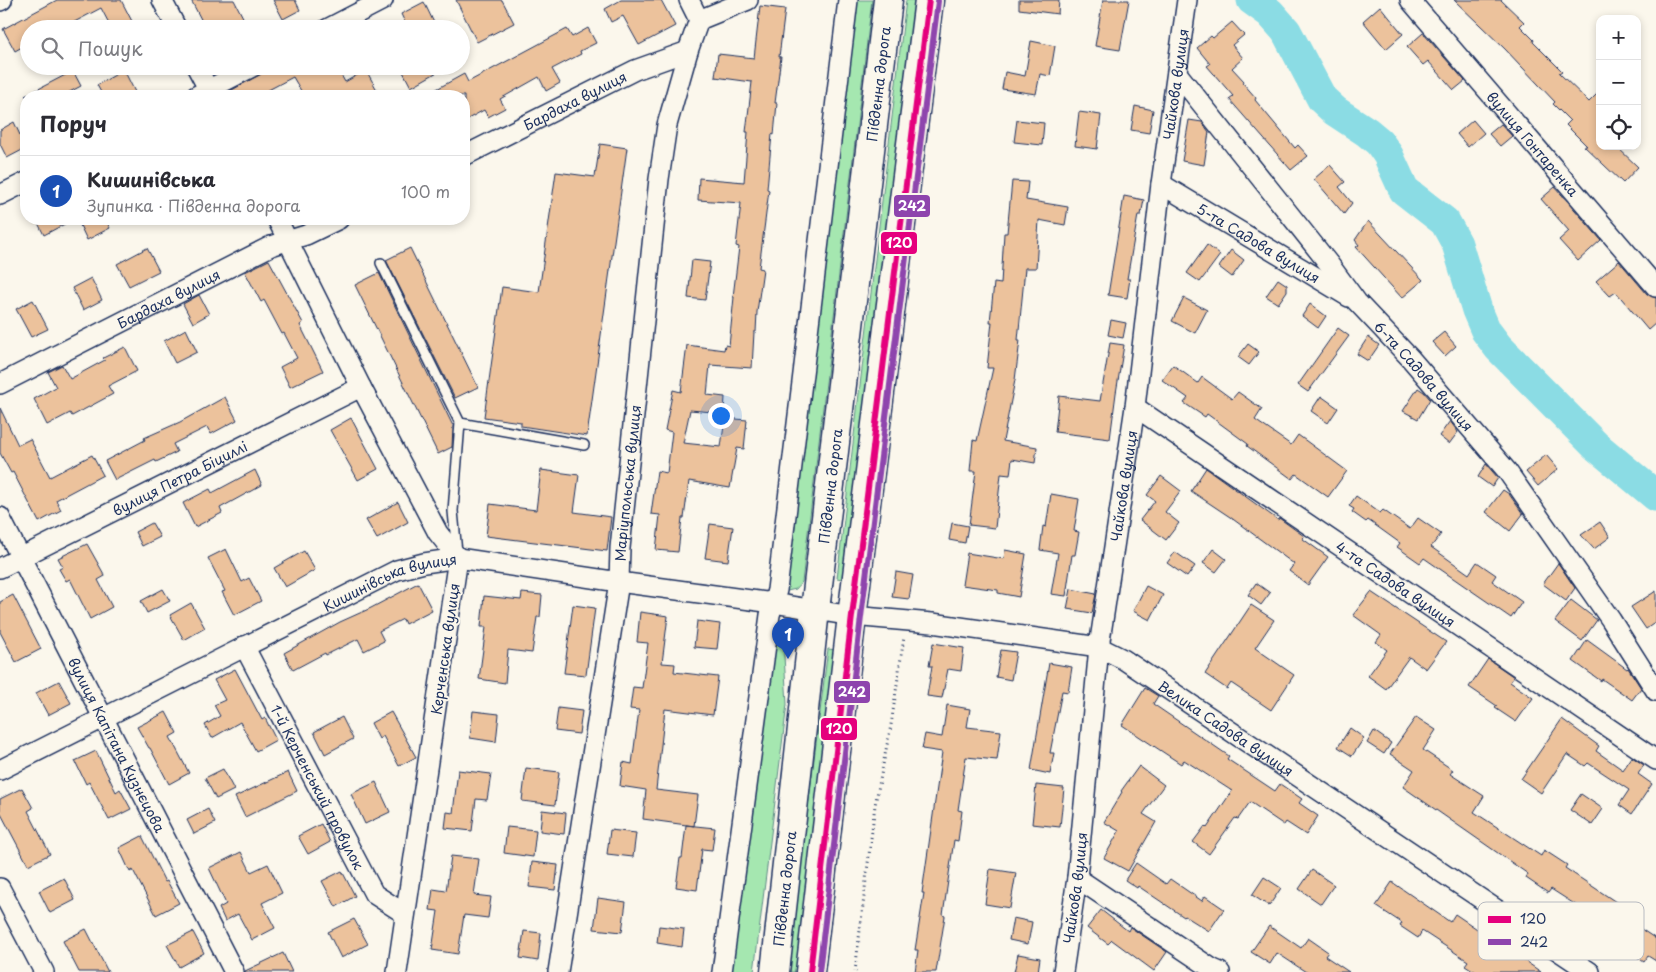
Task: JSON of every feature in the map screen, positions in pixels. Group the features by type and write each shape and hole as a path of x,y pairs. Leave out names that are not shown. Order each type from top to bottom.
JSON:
{"main road":[{"name":"Південна дорога","path":"775,972 815,610 888,0"},
{"path":"810,972 852,616 929,0"}],"street":[{"path":"162,0 172,20"},
{"path":"344,20 383,0"},
{"path":"689,0 699,20 748,0"},
{"path":"722,972 770,615 778,580 848,0"},
{"name":"Чайкова вулиця","path":"1063,972 1077,878 1100,647 1135,408 1161,184 1188,0"},
{"name":"вулиця Гонтаренка","path":"1410,0 1656,287"},
{"name":"Маріупольська вулиця","path":"558,972 619,582 620,548 659,179 667,125 699,20"},
{"name":"Бардаха вулиця","path":"470,153 635,70 688,51"},
{"name":"6-та Садова вулиця","path":"1177,74 1323,256 1357,302 1410,358 1507,471 1611,620 1656,692"},
{"path":"199,75 204,90"},
{"path":"212,90 238,75"},
{"name":"5-та Садова вулиця","path":"1161,184 1357,302"},
{"path":"0,195 20,185"},
{"path":"280,225 361,387 441,539 458,558"},
{"name":"Бардаха вулиця","path":"0,384 271,246 306,235 327,225"},
{"name":"вулиця Петра Біциллі","path":"0,568 361,387"},
{"name":"4-та Садова вулиця","path":"1135,408 1656,760"},
{"name":"вулиця Капітана Кузнєцова","path":"0,517 234,972"},
{"name":"Кишинівська вулиця","path":"0,770 396,570 424,563 458,558 815,610"},
{"name":"Керченська вулиця","path":"397,972 458,558"},
{"name":"Велика Садова вулиця","path":"815,610 1100,647 1123,659 1486,902"},
{"name":"1-й Керченський провулок","path":"244,646 374,894 405,914"},
{"path":"1077,878 1211,968 1220,972"},
{"path":"0,888 44,972"},
{"name":"Велика Садова вулиця","path":"1572,960 1590,972"}],"lane":[{"path":"381,263 460,423 453,511 458,558"},
{"path":"460,423 584,445"}],"path":[{"path":"855,972 875,805 891,725 906,621"}],"green space":[{"path":"854,0 872,0 802,582 796,589 787,591 784,586"},
{"path":"906,0 917,0 847,580 837,578"},
{"path":"775,623 782,624 787,704 754,972 729,972"},
{"path":"828,649 837,650 798,972 787,972"}],"building":[{"path":"57,0 121,0 131,20 107,20 101,8 78,20 20,20 20,48 15,51 3,29"},
{"path":"191,0 234,0 244,20 201,20"},
{"path":"273,0 295,0 300,10 283,19"},
{"path":"456,0 502,0 514,23 477,42 470,28 470,20 466,20"},
{"path":"621,0 661,0 675,26 639,45 623,16 611,22 605,9"},
{"path":"1019,0 1059,0 1058,14 1019,9"},
{"path":"1103,0 1129,0 1120,50 1095,46"},
{"path":"1454,0 1501,0 1524,22 1520,26 1562,71 1559,73 1589,102 1596,95 1596,150 1620,150 1638,167 1623,183 1584,146 1587,146 1566,125 1570,121 1553,104 1555,102 1505,49"},
{"path":"424,2 433,20 404,20 401,14"},
{"path":"760,6 785,9 779,57 781,57 775,103 777,103 774,135 772,134 767,189 769,190 759,268 763,269 756,332 754,332 752,368 710,365 707,395 725,397 724,413 690,410 683,443 721,447 725,418 747,420 744,449 737,448 730,488 689,481 678,552 656,550 660,515 651,514 657,471 667,473 672,432 665,430 673,390 681,392 687,345 724,350 725,345 729,346 739,247 736,246 741,203 698,200 699,178 744,182 748,132 746,132 752,82 715,77 718,54 754,58"},
{"path":"1380,6 1403,34 1386,49 1363,21"},
{"path":"1232,22 1244,35 1232,45 1243,58 1232,68 1244,81 1243,83 1256,98 1255,100 1295,148 1298,145 1308,156 1291,170 1229,99 1233,96 1207,66 1210,64 1197,48 1211,36 1213,38"},
{"path":"588,28 596,43 580,51 581,54 552,69 560,83 546,91 539,77 500,99 505,108 488,117 484,110 470,118 470,90 435,90 462,75 464,75 468,82 567,29 572,37"},
{"path":"1423,33 1465,81 1454,90 1428,61 1423,65 1407,47"},
{"path":"1031,41 1055,46 1050,76 1040,74 1036,94 1002,89 1005,72 1025,76"},
{"path":"65,75 75,75 81,86 73,90 37,90"},
{"path":"115,75 126,75 134,90 100,90 97,85"},
{"path":"259,75 341,75 345,82 357,75 369,75 377,90 301,90 293,77 268,90 232,90"},
{"path":"405,75 432,75 411,87"},
{"path":"1135,106 1153,110 1149,133 1131,130"},
{"path":"1079,112 1101,115 1097,149 1075,146"},
{"path":"1017,120 1044,123 1042,145 1014,142"},
{"path":"1189,120 1202,122 1209,132 1204,165 1182,161"},
{"path":"1473,120 1484,133 1468,147 1457,134"},
{"path":"14,122 20,135 20,151 7,158 0,144 0,130"},
{"path":"1501,124 1512,136 1500,146 1489,134"},
{"path":"600,144 627,148 587,436 521,426 521,422 484,417 502,287 539,292 556,172 595,177"},
{"path":"1330,165 1345,182 1339,187 1352,203 1344,214 1314,179"},
{"path":"1012,181 1028,182 1026,200 1068,207 1065,225 1039,220 1036,268 1025,268 1015,380 1003,441 1037,447 1035,463 1012,459 1010,475 1001,474 995,528 969,525 976,471 970,471 973,440 977,441 993,368 987,368 992,322 990,322 994,283 1001,284 1004,233 1007,233"},
{"path":"1555,187 1601,240 1578,261 1559,240 1569,231 1541,199"},
{"path":"1124,196 1144,200 1141,215 1138,215 1127,279 1130,279 1127,298 1108,295"},
{"path":"1368,221 1423,280 1402,298 1356,247 1359,245 1355,240"},
{"path":"39,225 63,225 44,235"},
{"path":"80,225 108,225 110,228 87,240"},
{"path":"1207,245 1220,255 1200,282 1187,273"},
{"path":"147,248 159,271 129,286 117,264"},
{"path":"410,248 478,387 455,398 386,260"},
{"path":"1231,250 1244,260 1232,277 1219,267"},
{"path":"269,260 303,323 300,325 323,371 290,387 280,367 297,358 264,300 261,302 245,272"},
{"path":"692,260 710,262 705,300 688,298"},
{"path":"1619,261 1647,294 1656,298 1656,323 1648,330 1616,292 1610,296 1596,281"},
{"path":"379,273 453,426 452,447 438,454 355,285"},
{"path":"91,278 102,300 83,310 72,288"},
{"path":"1278,279 1287,285 1287,291 1278,304 1266,296"},
{"path":"199,295 209,314 193,323 183,304"},
{"path":"1184,298 1207,310 1195,333 1172,321"},
{"path":"33,300 48,329 31,337 16,309"},
{"path":"1310,304 1326,316 1318,328 1302,316"},
{"path":"1111,320 1126,323 1123,338 1108,335"},
{"path":"1338,328 1349,336 1308,392 1298,385"},
{"path":"186,329 197,352 175,363 164,341"},
{"path":"1444,332 1456,346 1445,356 1432,342"},
{"path":"1368,337 1379,345 1368,361 1357,354"},
{"path":"1110,343 1124,345 1110,439 1055,432 1059,396 1100,401"},
{"path":"1248,344 1259,352 1249,365 1238,357"},
{"path":"125,347 137,371 108,386 113,394 72,416 70,413 47,425 34,399 56,387 48,372 62,365 70,379 105,360 103,358"},
{"path":"1173,365 1198,383 1202,377 1232,399 1238,392 1262,409 1255,420 1291,445 1298,435 1347,471 1328,497 1296,474 1292,479 1207,414 1205,417 1184,403 1188,398 1162,380"},
{"path":"1418,388 1430,399 1418,419 1403,411"},
{"path":"1321,396 1338,408 1328,423 1311,411"},
{"path":"225,397 237,420 211,434 207,427 173,444 177,452 156,462 155,460 115,480 105,461 145,440 144,438 180,422"},
{"path":"0,408 18,445 30,439 50,477 92,455 103,475 56,500 61,510 39,522 13,472 11,473 0,453"},
{"path":"351,418 378,469 358,480 330,430"},
{"path":"1450,421 1458,432 1449,444 1439,436"},
{"path":"1546,455 1558,469 1538,486 1526,472"},
{"path":"1486,464 1498,478 1492,487 1478,477"},
{"path":"1206,468 1278,520 1279,518 1304,536 1303,539 1328,557 1308,585 1289,571 1294,564 1191,491"},
{"path":"255,470 262,485 220,508 222,513 195,527 183,503 210,489 212,493"},
{"path":"541,470 579,475 574,512 611,517 607,551 486,536 490,504 536,510"},
{"path":"1161,476 1181,491 1165,512 1179,523 1166,540 1140,520 1155,501 1147,495"},
{"path":"1503,490 1509,494 1523,514 1510,531 1486,512"},
{"path":"1051,494 1079,499 1074,531 1079,532 1075,555 1072,555 1066,596 1051,594 1058,553 1040,550 1043,526 1046,527"},
{"path":"1356,496 1380,513 1383,510 1410,529 1418,518 1441,534 1431,547 1469,574 1477,562 1496,575 1492,581 1522,602 1511,618 1424,558 1420,563 1397,547 1400,543 1368,520 1366,522 1352,512 1354,509 1349,506"},
{"path":"398,502 408,522 377,539 366,520"},
{"path":"1600,522 1610,537 1594,549 1581,535"},
{"path":"152,523 160,537 142,546 135,532"},
{"path":"952,523 968,526 965,543 949,540"},
{"path":"710,524 733,527 728,561 705,558"},
{"path":"87,544 105,576 98,580 112,607 90,619 70,579 66,581 59,569 63,567 58,558"},
{"path":"226,549 242,582 249,578 261,601 234,615 222,592 225,591 208,558"},
{"path":"1213,549 1226,559 1216,572 1203,563"},
{"path":"1005,550 1026,554 1019,597 998,593 998,590 962,585 967,553 1004,559"},
{"path":"304,551 315,570 285,587 274,568"},
{"path":"1175,552 1195,566 1187,577 1167,563"},
{"path":"1558,563 1575,588 1566,601 1543,584"},
{"path":"896,572 913,575 909,599 892,597"},
{"path":"418,583 432,610 405,624 403,619 379,631 384,641 364,651 358,639 326,655 325,653 293,670 284,653 340,622"},
{"path":"1256,583 1270,593 1261,605 1248,595"},
{"path":"1146,586 1163,595 1150,620 1133,611"},
{"path":"163,589 170,601 147,613 141,601"},
{"path":"1071,589 1096,594 1092,613 1067,609"},
{"path":"1656,591 1656,622 1646,629 1631,607"},
{"path":"1371,592 1446,642 1426,669 1409,657 1386,689 1368,676 1387,650 1376,642 1381,635 1353,615"},
{"path":"522,593 542,595 540,617 537,617 532,653 508,650 505,683 479,679 486,627 481,627 484,596 521,600"},
{"path":"13,595 41,649 16,662 0,632 0,602"},
{"path":"1571,600 1597,620 1582,641 1555,621"},
{"path":"191,603 205,628 184,640 170,615"},
{"path":"573,605 595,608 586,675 564,673"},
{"path":"1251,605 1274,620 1255,648 1294,675 1271,710 1231,683 1227,689 1205,674"},
{"path":"640,612 668,616 662,663 675,664 674,672 718,677 713,715 665,709 656,790 698,795 694,826 643,819 646,790 620,786 623,762 632,764 639,710 630,709 633,687 642,688 648,643 637,642"},
{"path":"697,621 720,624 717,649 694,647"},
{"path":"1587,640 1628,668 1641,688 1632,700 1573,661"},
{"path":"933,643 964,648 961,671 948,669 942,698 927,696 932,666 929,666"},
{"path":"1001,650 1016,652 1011,680 996,677"},
{"path":"1488,659 1514,677 1510,682 1533,698 1516,722 1469,687"},
{"path":"1049,663 1072,667 1068,692 1062,691 1050,753 1054,753 1050,774 1031,770"},
{"path":"235,669 262,720 265,718 276,740 256,751 240,722 212,738 205,725 220,716 214,705 225,700 214,680"},
{"path":"59,681 71,703 48,715 36,693"},
{"path":"1145,688 1158,696 1153,704 1229,756 1227,759 1275,791 1280,784 1302,799 1299,803 1318,816 1306,835 1286,822 1284,825 1250,802 1238,819 1235,818 1209,854 1193,842 1205,826 1207,828 1232,791 1184,760 1181,764 1122,725"},
{"path":"947,705 970,709 967,727 1001,731 997,760 966,757 958,810 962,811 958,841 954,840 936,972 915,972 918,950 915,950 942,752 922,749 925,734 942,737"},
{"path":"558,708 582,711 579,734 555,731"},
{"path":"473,711 499,714 496,742 470,738"},
{"path":"166,712 177,733 170,737 189,773 169,784 137,727"},
{"path":"391,712 416,757 399,766 383,736 379,739 371,723"},
{"path":"342,717 353,739 325,754 314,732"},
{"path":"1416,717 1436,730 1423,750 1453,770 1450,774 1484,796 1474,812 1541,856 1544,850 1567,865 1565,868 1616,902 1571,902 1551,889 1548,893 1526,878 1528,874 1403,787 1414,770 1390,754"},
{"path":"1562,719 1599,746 1596,751 1623,770 1632,757 1644,765 1638,774 1652,784 1632,814 1619,805 1629,790 1588,763 1585,766 1567,754 1541,793 1521,779"},
{"path":"1350,728 1364,738 1352,756 1338,747"},
{"path":"1374,731 1391,743 1384,754 1367,743"},
{"path":"96,751 116,792 120,789 131,809 109,820 89,782 86,784 75,761"},
{"path":"1139,766 1164,785 1143,814 1156,822 1128,871 1104,858 1119,831 1104,822 1121,791"},
{"path":"526,768 559,772 555,805 522,801"},
{"path":"223,769 234,790 216,799 205,778"},
{"path":"458,770 491,774 487,800 476,799 472,831 445,828 447,812 453,813"},
{"path":"288,772 297,791 245,817 235,797"},
{"path":"376,782 390,812 365,824 351,794"},
{"path":"1036,785 1064,788 1060,827 1032,824"},
{"path":"22,788 33,808 28,811 50,854 28,865 0,812 0,799"},
{"path":"1581,794 1603,809 1592,825 1570,810"},
{"path":"208,809 215,823 194,834 187,820"},
{"path":"542,810 566,813 564,834 540,831"},
{"path":"321,824 330,842 308,854 298,836"},
{"path":"686,825 715,828 712,850 702,849 697,890 676,887"},
{"path":"507,827 536,830 533,857 504,853"},
{"path":"610,830 636,833 633,857 607,854"},
{"path":"142,836 165,882 167,881 179,903 156,915 133,870 130,872 119,848"},
{"path":"241,852 251,872 268,864 282,893 262,903 275,928 252,940 238,914 225,921 219,908 226,904 209,868"},
{"path":"451,856 479,859 474,895 491,897 488,918 464,915 458,954 432,950 438,911 430,910 433,889 446,891"},
{"path":"532,862 558,865 555,890 529,887"},
{"path":"1136,863 1166,884 1170,879 1202,901 1205,896 1224,909 1209,931 1184,917 1138,886 1137,888 1125,880"},
{"path":"990,869 1016,873 1010,908 985,904"},
{"path":"1312,870 1334,885 1321,904 1299,889"},
{"path":"342,871 355,896 336,907 322,881"},
{"path":"1264,877 1281,888 1269,906 1252,895"},
{"path":"64,878 75,900 50,913 39,891"},
{"path":"1392,882 1450,922 1455,914 1478,930 1478,960 1523,960 1541,972 1476,972 1465,965 1468,961 1422,931 1418,938 1400,926 1402,923 1376,906"},
{"path":"598,898 626,902 622,932 594,929"},
{"path":"1101,910 1128,931 1130,927 1167,952 1154,971 1112,940 1108,944 1087,928"},
{"path":"1013,918 1032,922 1028,944 1009,940"},
{"path":"354,919 368,944 341,958 328,932"},
{"path":"659,926 684,929 682,947 657,943"},
{"path":"1269,926 1301,948 1308,938 1328,952 1325,956 1349,972 1306,972 1277,953 1270,964 1251,952"},
{"path":"86,929 108,972 79,972 63,941"},
{"path":"524,931 541,933 538,961 520,958"},
{"path":"1644,931 1656,939 1656,961 1648,956 1644,962 1641,960 1644,960"},
{"path":"193,932 204,953 179,967 167,945"},
{"path":"283,953 292,972 245,972 245,971"},
{"path":"1018,954 1040,958 1038,972 1014,972"}],"waterway":[{"path":"1252,0 1270,13 1286,31 1322,99 1335,111 1379,142 1388,155 1404,190 1445,222 1457,244 1477,310 1486,331 1498,347 1596,446 1656,496"}],"transit line":[{"name":"120","path":"810,972 852,616 929,0"},
{"name":"242","path":"819,972 938,1"}],"place":[{"name":"Кишинівська","path":"788,659"}]}
